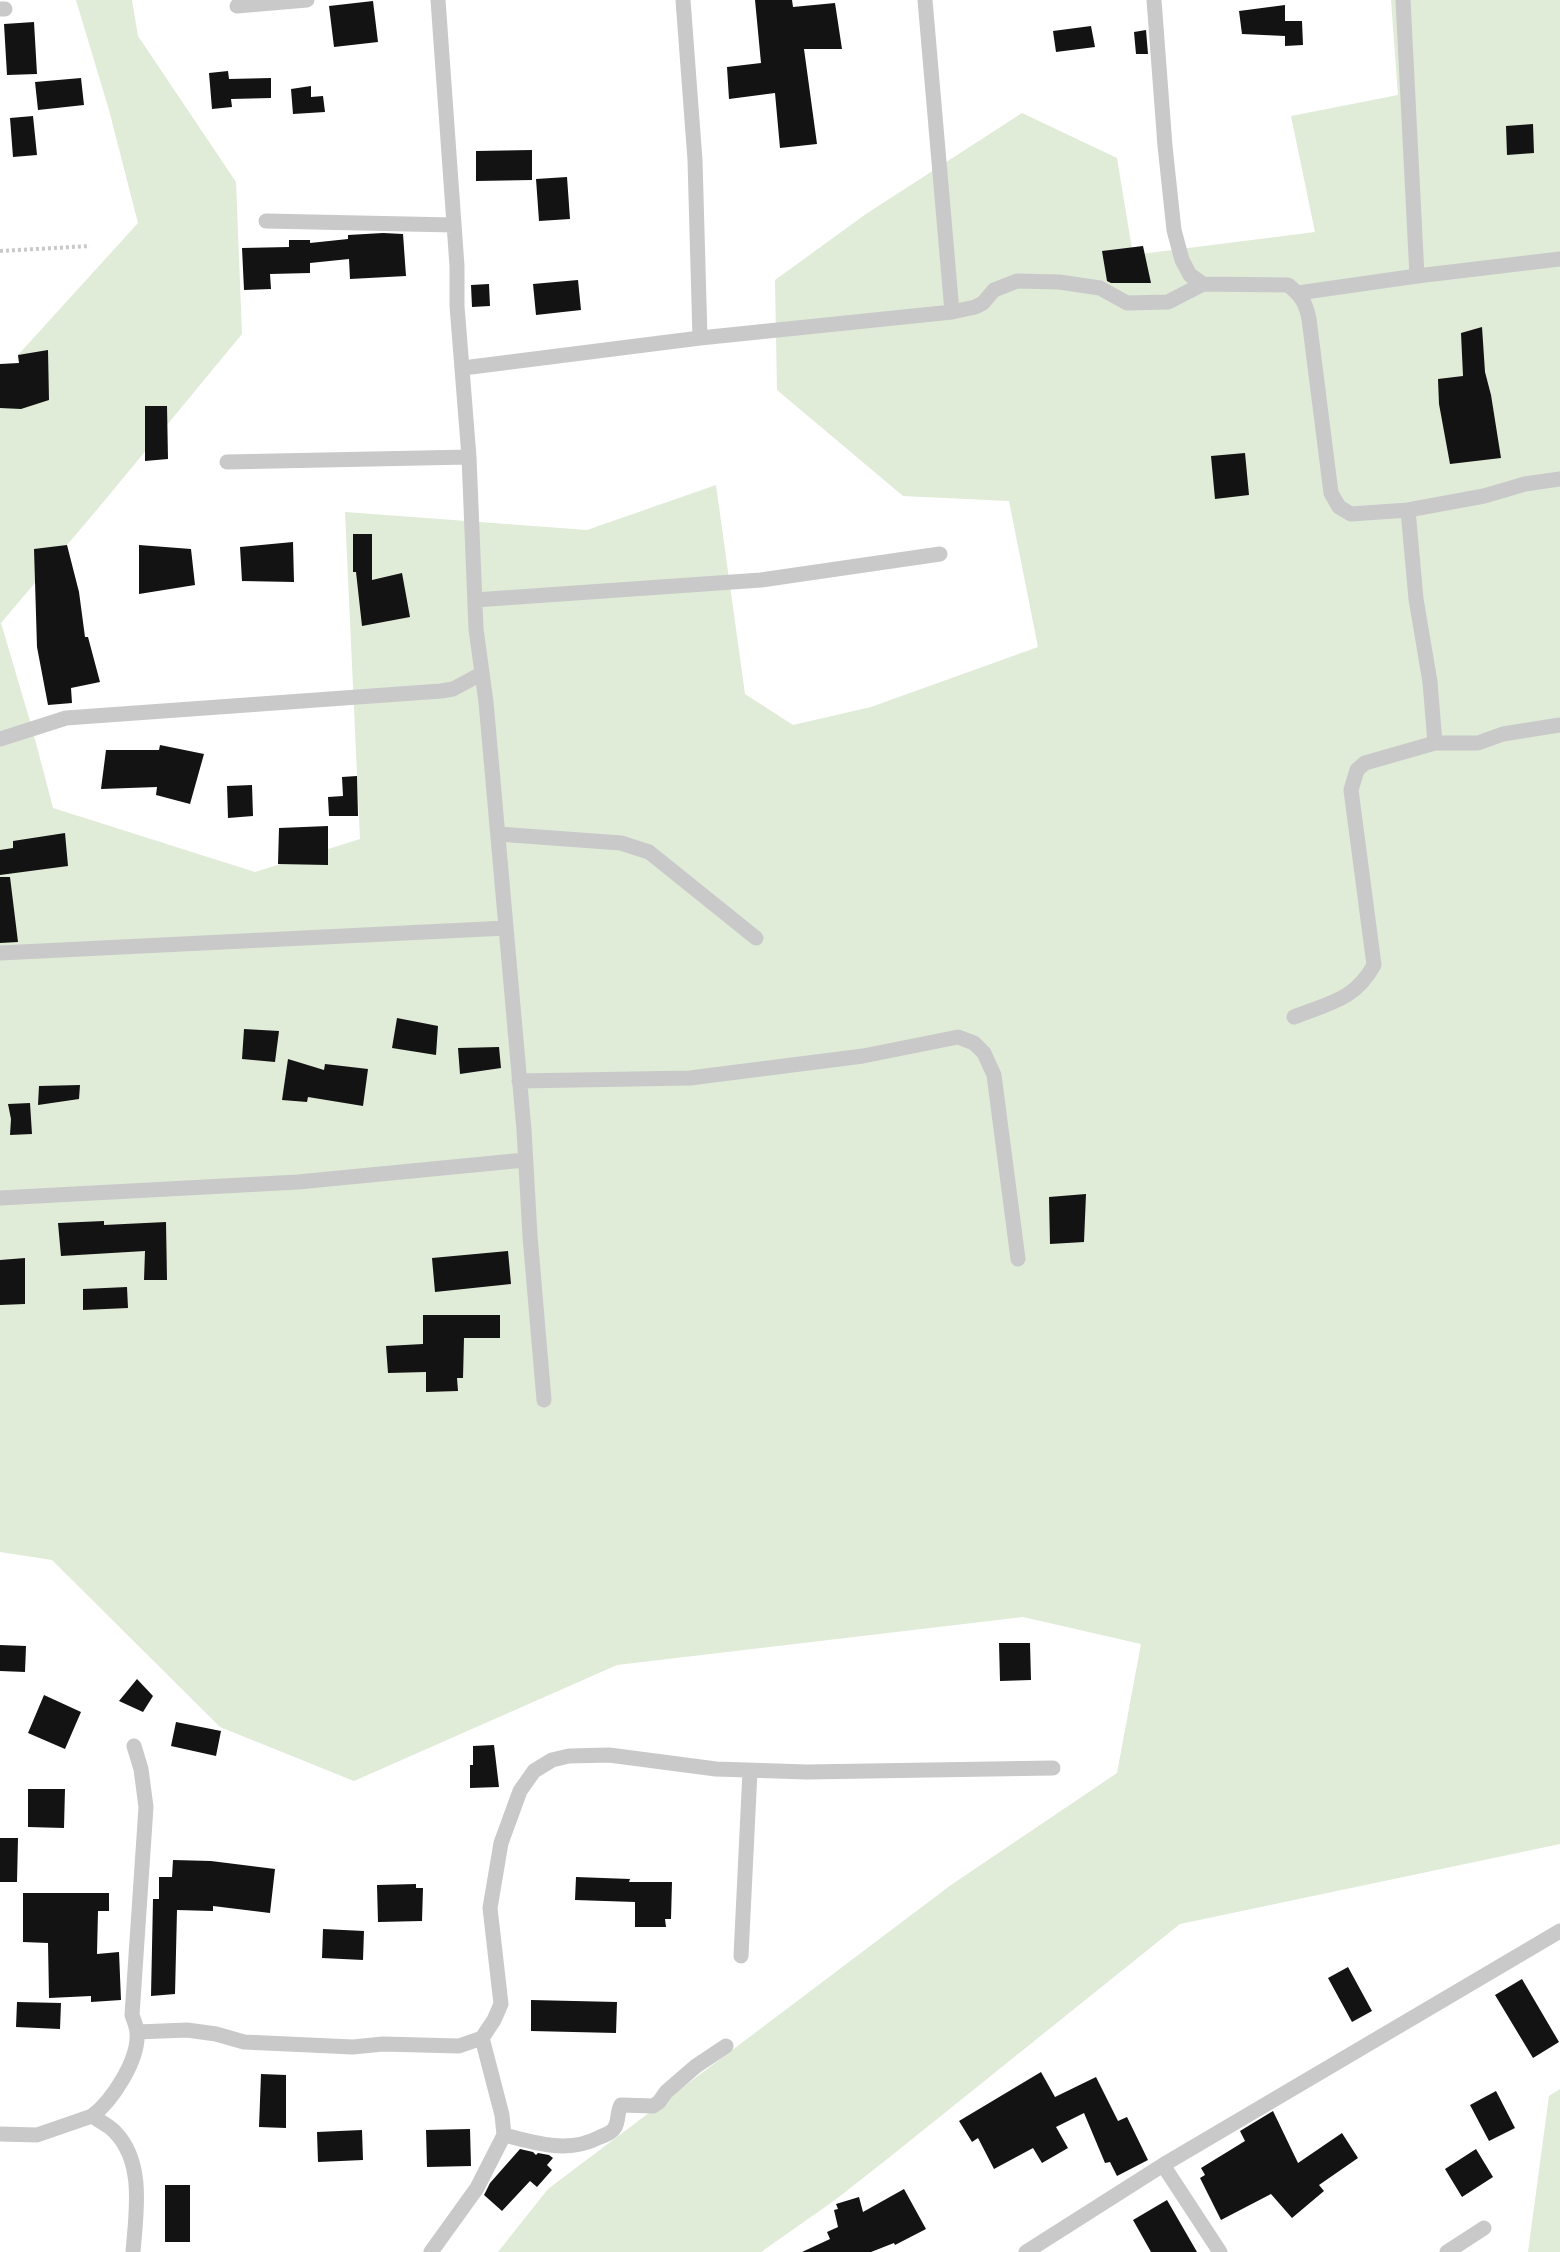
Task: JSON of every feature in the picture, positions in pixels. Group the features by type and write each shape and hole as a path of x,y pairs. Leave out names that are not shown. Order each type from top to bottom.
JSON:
{"street":[{"path":"237,6 307,0"},
{"path":"438,0 469,457 476,629 486,702 498,834 544,1400"},
{"path":"682,0 695,160 700,338"},
{"path":"926,0 952,312"},
{"path":"1154,0 1174,230 1190,275 1203,284"},
{"path":"1403,0 1418,276"},
{"path":"266,221 454,225"},
{"path":"1298,293 1560,259"},
{"path":"463,368 700,338 952,312 975,307 983,303 994,290 1017,281 1059,282 1100,288 1127,303 1168,302 1203,284 1288,285 1307,305 1331,493 1339,507 1351,514 1408,510 1484,496 1525,484 1560,479"},
{"path":"226,462 469,457"},
{"path":"1408,510 1416,599 1430,682 1435,743"},
{"path":"475,600 761,580 940,554"},
{"path":"0,739 66,718 441,691 453,688 481,674"},
{"path":"1294,1017 1351,994 1365,981 1374,965 1351,790 1356,770 1365,763 1435,743 1478,743 1503,734 1560,724"},
{"path":"498,834 621,843 649,852 756,938"},
{"path":"0,953 506,928"},
{"path":"519,1081 690,1078 863,1056 958,1037 974,1043 984,1053 994,1075 1018,1259"},
{"path":"0,1198 298,1182 525,1160"},
{"path":"0,2134 37,2135 92,2116 104,2107 136,2051 137,2032 132,2015 146,1807 141,1769 134,1746"},
{"path":"137,2032 187,2030 216,2034 244,2042 352,2047 383,2044 459,2046 482,2038 501,2004 490,1908 501,1843 520,1791 534,1771 552,1760 569,1756 609,1755 716,1769 807,1772 1053,1768"},
{"path":"741,1956 750,1771"},
{"path":"1026,2252 1162,2165 1560,1931"},
{"path":"431,2252 477,2188 504,2135 502,2115 482,2038"},
{"path":"504,2135 559,2148 589,2143 612,2131 616,2126 621,2105 653,2106 696,2066 726,2046"},
{"path":"92,2116 115,2132 130,2155 137,2190 133,2252"},
{"path":"1162,2165 1220,2252"},
{"path":"1447,2252 1484,2228"}],"path":[{"path":"0,251 90,246"}],"green space":[{"path":"76,0 132,0 138,36 236,182 242,334 1,623 53,808 255,872 360,839 345,512 587,530 716,485 745,694 793,725 871,707 1038,647 1009,501 903,496 777,390 775,280 866,214 1022,113 1117,158 1133,255 1315,232 1291,116 1398,95 1391,0 1560,0 1560,1844 1180,1924 835,2200 761,2252 498,2252 548,2189 951,1885 1117,1773 1141,1644 1023,1617 617,1665 354,1781 220,1727 52,1560 0,1552 0,386 19,364 18,355 138,223 109,110"},
{"path":"1560,2089 1560,2252 1528,2252 1549,2096"}],"building":[{"path":"755,0 792,0 793,7 835,3 842,49 804,49 817,144 780,148 775,93 729,99 727,67 761,63"},
{"path":"373,1 378,42 334,47 329,6"},
{"path":"1285,5 1285,21 1302,21 1303,45 1285,46 1285,36 1242,34 1239,11"},
{"path":"34,22 37,74 7,75 4,24"},
{"path":"1091,26 1095,47 1056,52 1053,31"},
{"path":"1146,30 1148,54 1136,54 1134,32"},
{"path":"228,71 229,79 271,78 271,98 231,99 232,107 212,109 209,73"},
{"path":"81,78 84,105 38,110 35,82"},
{"path":"311,86 311,97 323,96 325,112 293,114 291,89"},
{"path":"33,116 37,155 13,157 10,118"},
{"path":"1533,124 1534,153 1507,155 1506,126"},
{"path":"532,150 532,180 476,181 476,151"},
{"path":"567,177 570,219 539,221 536,179"},
{"path":"403,234 406,276 350,279 349,259 310,263 310,273 270,274 271,289 244,290 242,248 289,247 289,240 310,240 310,243 348,239 348,235"},
{"path":"1143,246 1151,283 1111,283 1107,281 1102,251"},
{"path":"578,280 581,310 536,315 533,284"},
{"path":"489,284 490,306 472,307 471,285"},
{"path":"1482,327 1485,372 1501,458 1450,464 1439,404 1438,379 1463,376 1461,333"},
{"path":"48,350 49,400 21,409 0,408 0,364 19,363 18,355"},
{"path":"145,406 167,406 168,459 145,461"},
{"path":"1245,453 1249,495 1215,499 1211,456"},
{"path":"353,534 372,534 372,580 402,573 410,617 362,626 356,572 353,572"},
{"path":"293,542 294,582 242,581 240,547"},
{"path":"67,545 79,592 85,637 88,637 100,682 71,688 72,703 48,705 37,647 34,549"},
{"path":"139,545 191,549 195,585 139,594"},
{"path":"160,745 204,754 190,804 156,795 157,787 101,789 106,750 159,750"},
{"path":"357,776 358,816 329,816 328,797 343,796 342,777"},
{"path":"252,785 253,816 228,818 227,786"},
{"path":"328,826 328,865 278,864 279,828"},
{"path":"65,833 68,866 0,875 0,850 13,848 13,841"},
{"path":"0,877 10,877 18,942 0,943"},
{"path":"397,1018 438,1026 436,1055 392,1048"},
{"path":"244,1029 279,1031 275,1062 242,1059"},
{"path":"499,1047 501,1068 460,1074 458,1048"},
{"path":"288,1059 324,1070 325,1064 368,1069 363,1106 308,1097 307,1102 282,1100"},
{"path":"80,1085 79,1099 38,1105 39,1086"},
{"path":"30,1103 32,1134 10,1135 11,1119 8,1104"},
{"path":"1086,1194 1084,1242 1050,1244 1049,1197"},
{"path":"104,1221 104,1225 166,1222 167,1280 144,1280 145,1251 61,1256 58,1223"},
{"path":"508,1251 511,1284 435,1292 432,1258"},
{"path":"25,1258 25,1304 0,1305 0,1260"},
{"path":"127,1287 128,1308 83,1310 83,1289"},
{"path":"423,1315 500,1315 500,1338 464,1338 463,1378 457,1378 458,1391 426,1392 426,1372 388,1373 386,1346 423,1344"},
{"path":"999,1643 1030,1643 1031,1680 1000,1681"},
{"path":"0,1645 26,1646 25,1672 0,1671"},
{"path":"137,1679 153,1696 143,1712 119,1701"},
{"path":"44,1695 81,1712 65,1749 28,1733"},
{"path":"176,1722 221,1731 216,1756 171,1746"},
{"path":"494,1745 499,1787 470,1788 473,1746"},
{"path":"28,1789 65,1789 64,1828 28,1827"},
{"path":"0,1838 18,1838 17,1882 0,1882"},
{"path":"173,1860 211,1861 275,1869 270,1913 213,1906 213,1911 177,1910 175,1994 151,1996 153,1899 159,1899 159,1877 172,1877"},
{"path":"576,1877 630,1879 629,1882 672,1882 671,1919 665,1919 666,1927 635,1927 635,1902 575,1900"},
{"path":"416,1884 416,1888 423,1888 422,1921 378,1922 377,1885"},
{"path":"23,1893 109,1893 109,1911 98,1911 97,1954 119,1952 121,2000 91,2002 91,1996 49,1998 48,1943 23,1942"},
{"path":"323,1929 364,1931 363,1960 322,1958"},
{"path":"1348,1967 1372,2011 1352,2022 1328,1978"},
{"path":"1522,1979 1559,2042 1533,2058 1495,1995"},
{"path":"531,2000 617,2002 616,2033 531,2031"},
{"path":"17,2002 61,2003 60,2029 16,2027"},
{"path":"1041,2072 1055,2097 1096,2077 1118,2121 1127,2117 1148,2160 1117,2176 1110,2162 1105,2163 1084,2113 1056,2127 1068,2148 1042,2163 1033,2148 994,2169 978,2138 972,2142 959,2121"},
{"path":"261,2074 286,2075 286,2128 259,2127"},
{"path":"1496,2091 1515,2128 1489,2141 1470,2105"},
{"path":"1273,2111 1298,2163 1342,2133 1358,2158 1319,2185 1324,2191 1292,2218 1271,2194 1221,2220 1200,2178 1205,2175 1201,2168 1245,2141 1240,2131"},
{"path":"470,2129 471,2166 427,2167 426,2130"},
{"path":"362,2130 363,2160 318,2162 317,2132"},
{"path":"520,2149 536,2155 538,2153 549,2155 553,2158 547,2165 552,2170 537,2187 530,2181 502,2211 484,2195 490,2183"},
{"path":"1476,2149 1493,2177 1462,2197 1445,2169"},
{"path":"165,2185 190,2185 190,2242 165,2242"},
{"path":"904,2189 926,2229 895,2245 894,2243 871,2252 802,2252 830,2239 827,2232 838,2227 834,2210 838,2209 836,2204 859,2197 863,2212"},
{"path":"1167,2200 1197,2252 1151,2252 1133,2220"}]}
